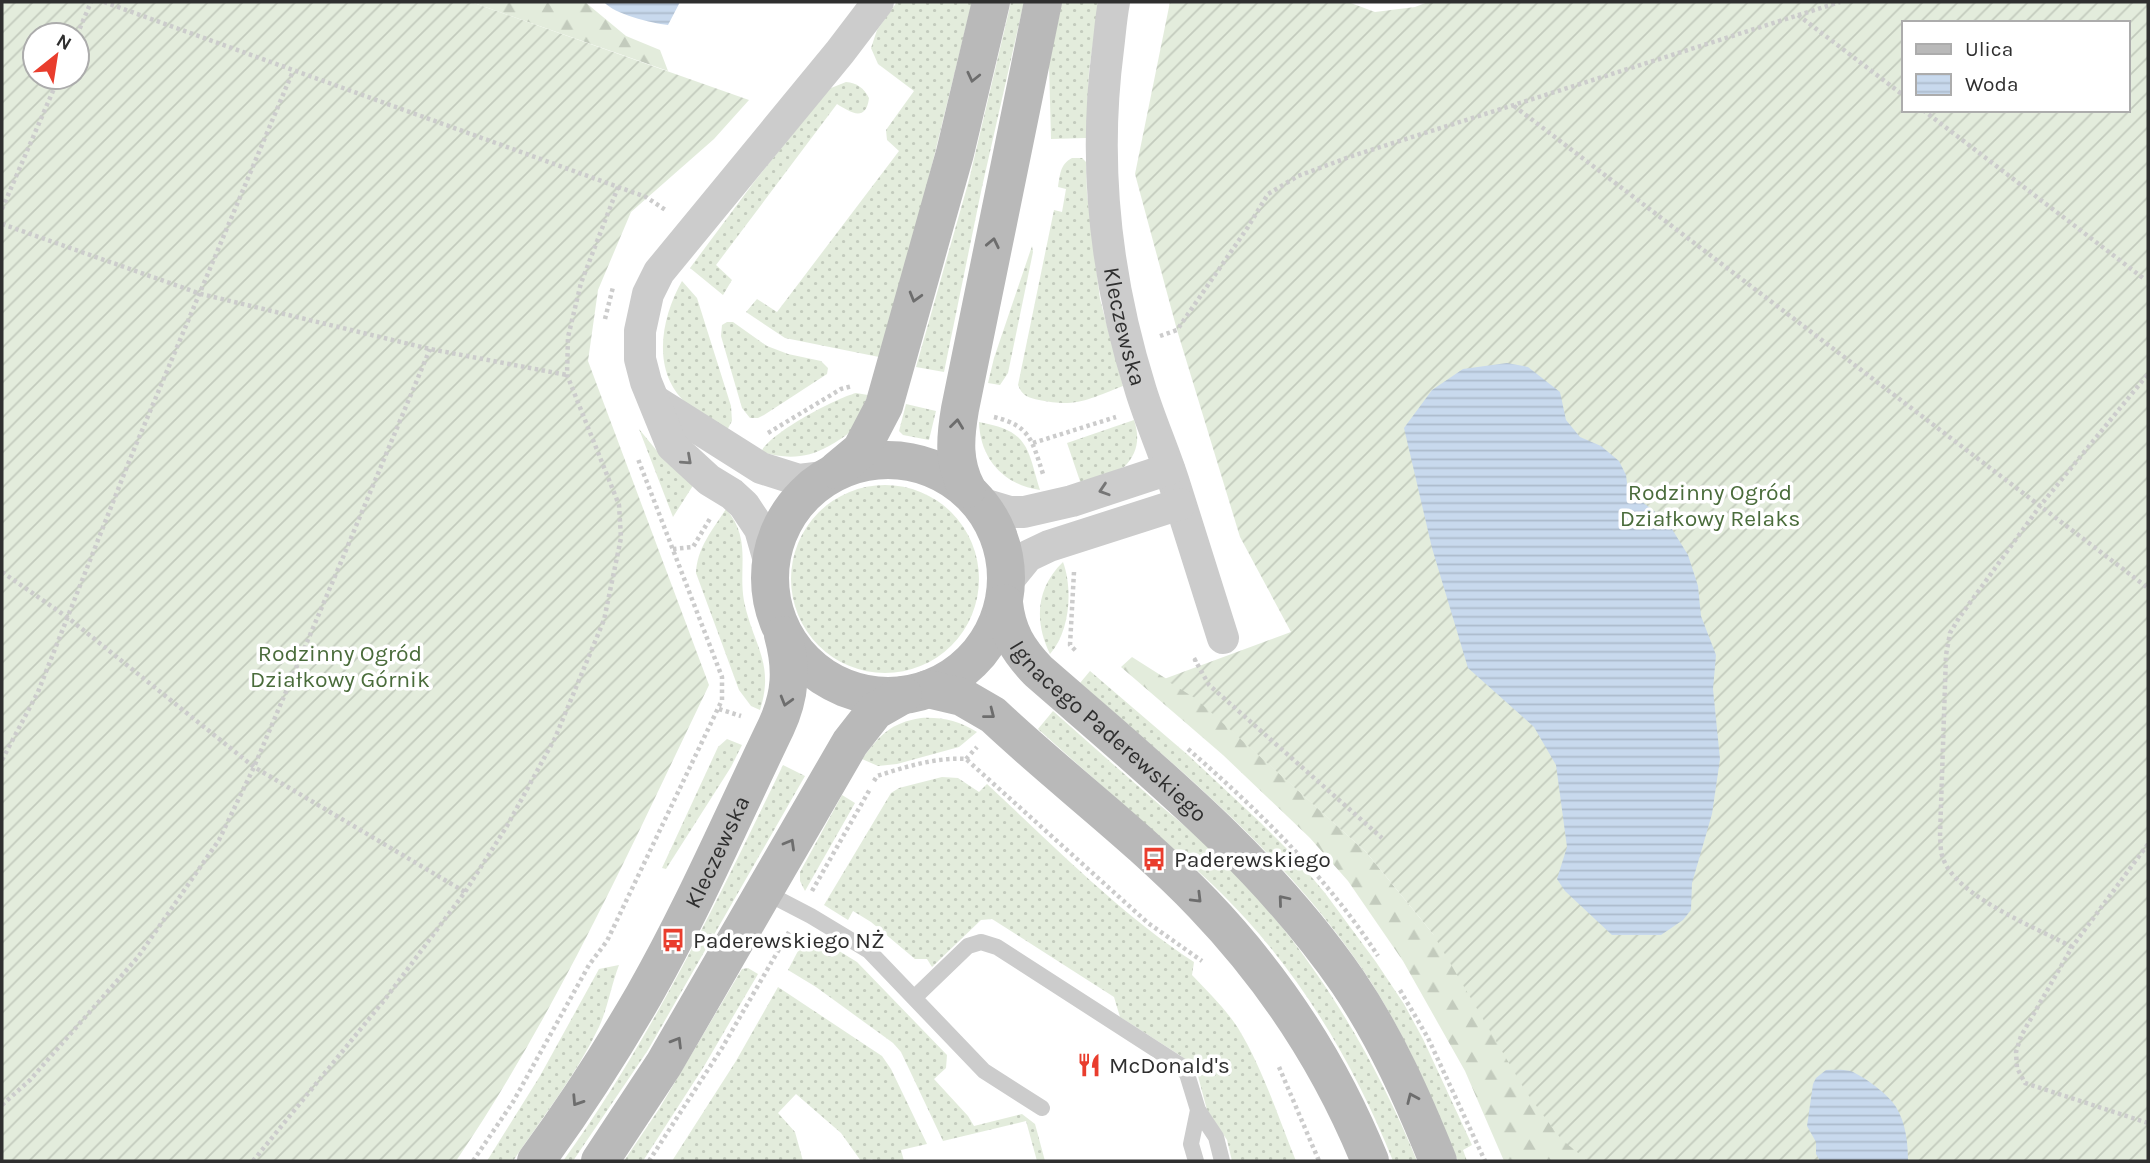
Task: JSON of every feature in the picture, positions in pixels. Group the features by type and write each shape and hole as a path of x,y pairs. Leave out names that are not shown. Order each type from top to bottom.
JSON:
{"main road":[{"path":"991,2 955,153 884,406 861,450 808,490 782,523 770,564 771,600 783,635 795,651 825,678 863,694 915,692 962,697 993,715 1202,903 1286,1003 1326,1069 1370,1161"},
{"path":"600,1161 664,1064 816,798 865,721 874,711 950,679 976,655 996,626 1005,593 1003,550 998,533 960,476 956,460 958,417 1044,2"},
{"path":"830,474 874,460 914,462 951,477 974,496"},
{"name":"Ignacego Paderewskiego","path":"1005,593 1008,628 1014,642 1038,671 1224,836 1304,924 1347,981 1387,1046 1438,1161"},
{"name":"Kleczewska","path":"536,1161 581,1096 644,995 783,713 790,676 783,635"}],"street":[{"path":"770,564 764,539 753,516 732,494 709,480 672,446 646,382 639,347 644,307 653,283 668,260 878,2"},
{"name":"Kleczewska","path":"1114,2 1103,101 1104,213 1115,290 1147,407 1223,638"},
{"path":"655,401 761,468 799,480 830,474"},
{"path":"974,496 1010,512 1024,512 1072,501 1169,469"},
{"path":"1005,593 1028,556 1049,545 1180,503"}],"lane":[{"path":"763,891 869,951 984,1071 1042,1108"},
{"path":"914,998 968,946 987,943 1180,1065 1187,1074 1198,1110 1216,1138 1222,1161"},
{"path":"1196,1161 1191,1143 1198,1110"}],"path":[{"path":"83,21 91,2"},
{"path":"104,2 646,197 670,212 662,219"},
{"path":"1129,346 1177,330 1268,194 1298,176 1352,156 1840,2"},
{"path":"1798,15 1902,94"},
{"path":"2,760 38,692 130,459 293,71"},
{"path":"2,209 53,91"},
{"path":"1513,105 2148,587"},
{"path":"1926,112 2143,278"},
{"path":"253,1161 386,998 465,892 507,826 555,738 604,620 621,538 619,505 567,375 568,337 581,284 618,187"},
{"path":"2,224 201,294 430,349 567,375"},
{"path":"604,328 615,282"},
{"path":"2,1105 39,1070 138,957 219,840 254,767 430,349"},
{"path":"2072,947 1973,895 1956,880 1943,858 1940,836 1946,655 1950,633 2040,506 2148,374"},
{"path":"1033,443 1147,407"},
{"path":"473,1161 513,1102 589,965 607,941 723,700 722,677 635,450"},
{"path":"2,572 67,617 254,767 465,892"},
{"path":"1223,638 1195,660 1209,685 1382,838"},
{"path":"2148,844 2072,947 2021,1036 2016,1052 2017,1068 2025,1083 2148,1123"}],"green space":[{"name":"Rodzinny Ogród Działkowy Górnik","path":"2,2 471,2 749,100 714,139 631,212 598,290 588,361 709,685 560,988 493,1104 456,1161 2,1161"},
{"path":"471,2 585,2 626,36 660,50 668,71"},
{"path":"897,2 972,2 916,230 879,357 785,338 746,312 757,299 777,312 899,151 887,140 886,130 914,91 878,64 871,48 877,30"},
{"path":"1011,2 1024,2 944,372 916,367 969,180"},
{"path":"1062,2 1099,2 1089,71 1086,138 1051,139 1049,64"},
{"name":"Rodzinny Ogród Działkowy Relaks","path":"1170,2 1348,2 1375,12 1415,7 1428,2 2148,2 2148,1161 1588,1161 1561,1139 1526,1092 1433,934 1366,852 1195,698 1164,679 1291,632 1240,537 1177,330 1135,174"},
{"path":"846,82 857,85 867,94 869,98 865,111 857,113 837,104 716,265 732,280 723,295 690,268 824,95 831,88"},
{"path":"1072,158 1082,158 1086,162 1087,194 1100,299 1123,386 1082,401 1063,403 1029,397 1018,385 1054,210 1062,212 1066,189 1058,187 1060,174 1065,163"},
{"path":"1032,246 1008,373 1000,385 988,383 994,358"},
{"path":"682,281 697,298 731,406 732,421 726,432 686,403 668,376 663,344 665,327"},
{"path":"733,322 767,346 821,361 828,368 827,374 764,415 750,418 742,408 721,336 722,325"},
{"path":"856,393 868,395 854,426 841,439 804,455 787,457 761,452 789,427 819,409"},
{"path":"906,404 936,411 929,440 903,435 899,431"},
{"path":"1134,420 1136,445 1129,462 1124,467 1081,484 1067,443"},
{"path":"979,422 1008,430 1017,436 1028,452 1040,490 1015,482 996,468 984,448"},
{"path":"639,429 666,462 694,484 673,517"},
{"path":"885,485 921,492 951,513 972,543 979,579 972,615 951,645 921,666 885,673 849,666 819,645 798,615 791,579 798,543 819,513 849,492"},
{"path":"726,509 734,520 742,542 744,601 764,666 764,694 760,710 751,706 739,690 696,573 699,555"},
{"path":"1063,562 1068,585 1068,610 1062,634 1050,654 1041,629 1040,605 1047,583"},
{"path":"1132,657 1195,697 1366,852 1433,934 1774,1161 1504,1161 1465,1071 1403,961 1348,881 1310,838 1223,755 1121,667"},
{"path":"1090,671 1188,755 1261,823 1325,893 1376,962 1423,1039 1472,1145 1463,1150 1467,1161 1458,1161 1423,1080 1383,1002 1322,915 1291,878 1224,810 1080,683"},
{"path":"1053,711 1210,849 1279,924 1307,960 1357,1037 1399,1118 1417,1161 1393,1161 1364,1096 1330,1033 1290,973 1245,918 1191,865 1038,729"},
{"path":"921,718 950,720 977,732 959,747 897,764 878,766 862,759 887,731 901,723"},
{"path":"727,739 742,745 731,767 666,869 662,868 718,747"},
{"path":"783,765 805,776 648,1050 573,1161 563,1161 626,1066 682,968"},
{"path":"942,777 958,778 979,792 987,784 1113,900 1194,962 1192,975 1228,1014 1247,1044 1263,1076 1296,1161 1232,1161 1227,1140 1207,1110 1193,1066 1120,1017 1114,997 992,919 981,920 932,967 927,959 915,959 871,922 853,911 848,920 824,905 891,793 899,788"},
{"path":"842,795 855,803 805,891 800,881 800,872"},
{"path":"808,932 857,962 947,1055 946,1068 934,1079 974,1126 1022,1114 1035,1124 1045,1161 1037,1161 1026,1121 943,1141 901,1052 893,1043 788,970"},
{"path":"619,965 599,1027 558,1096 513,1161 487,1161 540,1076 599,969"},
{"path":"748,968 758,974 703,1068 643,1161 624,1161 659,1109 742,969"},
{"path":"778,987 882,1056 927,1144 901,1150 904,1161 861,1161 841,1133 796,1094 778,1113 795,1132 803,1161 672,1161 736,1061"}],"water":[{"path":"604,2 680,2 668,25 624,14"},
{"path":"1507,363 1528,367 1560,392 1566,420 1580,437 1601,446 1619,461 1626,475 1628,491 1667,521 1688,555 1698,586 1701,616 1716,655 1713,689 1720,759 1712,814 1692,883 1691,910 1683,920 1661,935 1612,935 1565,891 1557,879 1567,847 1556,765 1534,727 1468,668 1432,548 1404,428 1432,390 1463,369"},
{"path":"1826,1070 1853,1072 1877,1087 1892,1102 1904,1127 1908,1161 1820,1161 1816,1154 1816,1142 1807,1126 1813,1084"}],"place":[{"name":"Paderewskiego","path":"1154,859"},
{"name":"Paderewskiego NŻ","path":"673,940"},
{"name":"McDonald's","path":"1089,1065"}]}
